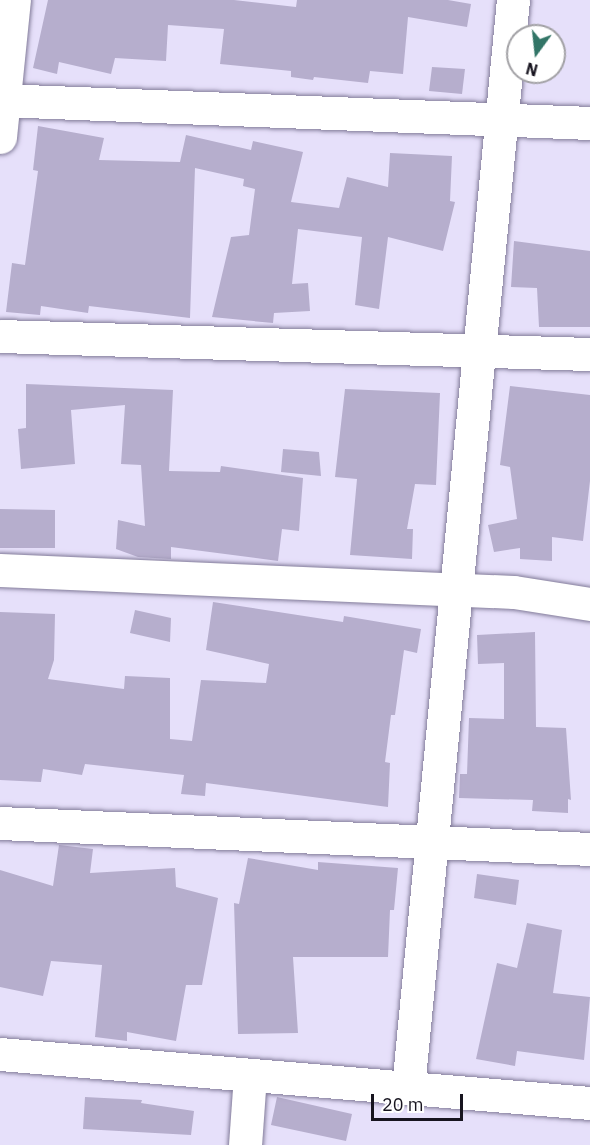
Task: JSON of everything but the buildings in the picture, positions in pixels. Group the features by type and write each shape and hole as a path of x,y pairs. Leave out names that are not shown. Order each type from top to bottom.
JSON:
{"street":[{"path":"0,137 14,0"},
{"path":"408,1088 454,589 503,119 513,0"},
{"path":"2,100 590,123"},
{"path":"0,336 479,348 590,354"},
{"path":"0,570 514,592 590,604"},
{"path":"0,823 590,849"},
{"path":"0,1054 590,1103"},
{"path":"245,1145 250,1075"}]}
